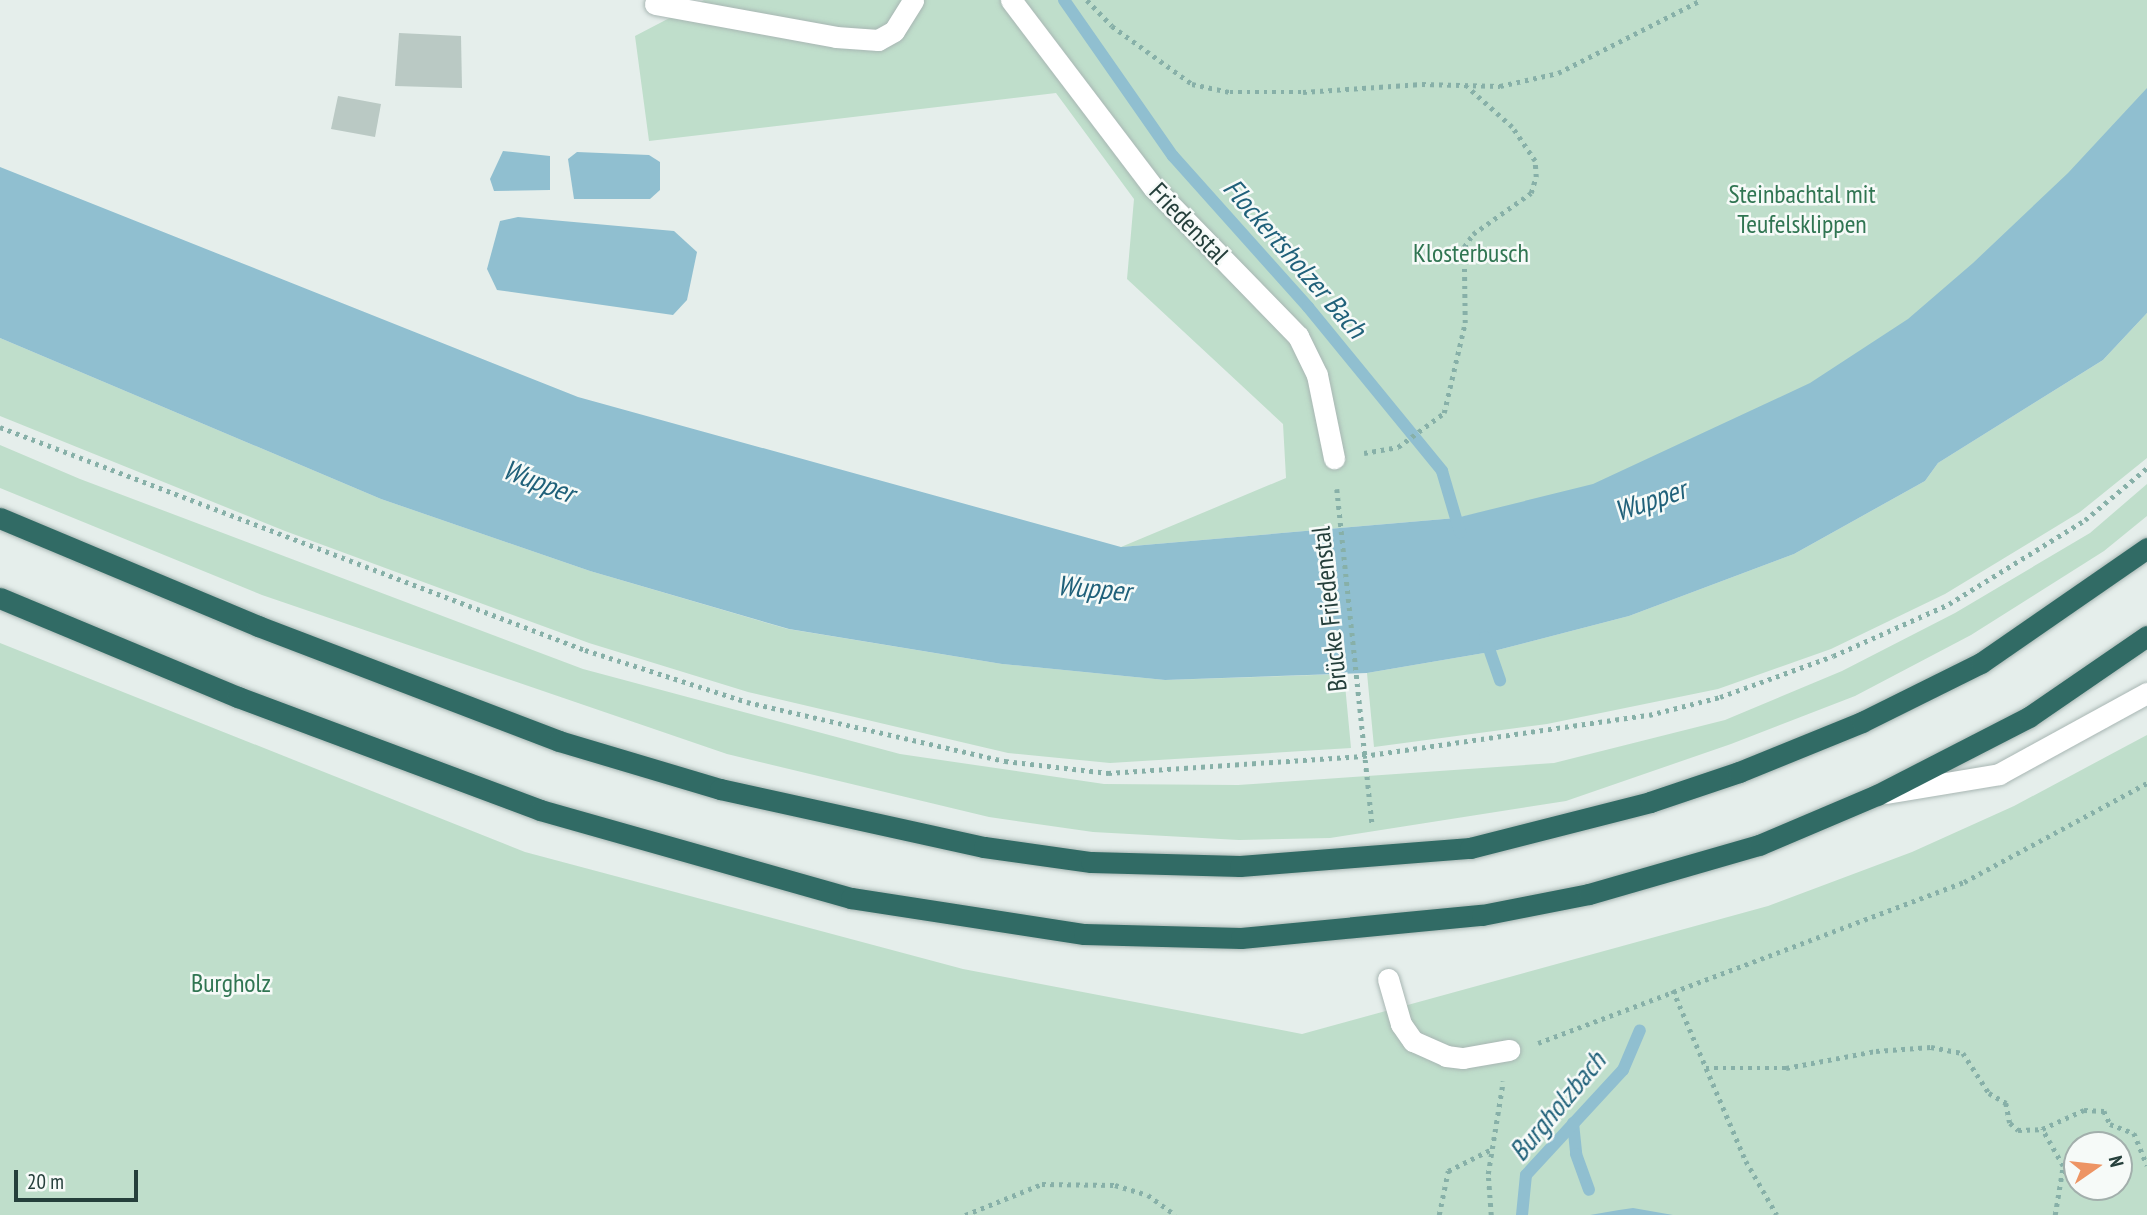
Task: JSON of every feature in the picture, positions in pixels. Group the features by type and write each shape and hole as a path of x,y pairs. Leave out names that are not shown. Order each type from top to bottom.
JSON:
{"highway":[{"path":"0,518 258,626 546,736 720,789 984,848 1090,862 1240,866 1470,848 1650,802 1739,772 1863,722 1981,663 2147,548"},
{"path":"0,598 238,697 540,810 851,898 1084,934 1241,937 1482,915 1589,894 1759,845 1877,795 2029,717 2147,636"}],"lane":[{"path":"655,4 836,37 878,40 894,31 913,0"},
{"name":"Friedenstal","path":"1011,0 1153,187 1298,336 1317,375 1334,458"},
{"path":"1877,795 1999,774 2147,693"},
{"path":"1388,979 1401,1024 1413,1041 1446,1056 1464,1058 1509,1050"}],"path":[{"path":"1087,0 1112,26 1192,84 1230,92 1422,84 1500,86 1558,73 1701,0"},
{"path":"1398,447 1427,429 1444,414 1465,323 1464,247 1473,234 1531,194 1536,177 1535,161 1512,127 1467,87"},
{"path":"0,427 585,650 747,702 1005,761 1108,773 1363,756 1649,715 1720,697 1833,656 1949,604 2085,520 2147,468"},
{"name":"Brücke Friedenstal","path":"1334,458 1373,832"},
{"path":"1491,1215 1492,1149 1509,1050 1553,1040 1673,990 1964,882 2147,783"},
{"path":"1673,990 1746,1161 1777,1215"},
{"path":"1706,1068 1786,1068 1876,1051 1931,1047 1963,1053 1989,1093 2006,1103 2010,1123 2018,1130 2042,1129 2084,1110 2104,1111 2110,1124 2134,1133 2147,1165"},
{"path":"2042,1129 2063,1166 2055,1215"},
{"path":"1439,1215 1448,1171 1492,1149"},
{"path":"965,1215 1042,1184 1115,1185 1149,1195 1176,1215"}],"green space":[{"name":"Klosterbusch","path":"704,0 2147,0 2147,211 1794,446 1456,518 1121,547 1286,478 1283,424 1127,279 1134,199 1056,93 649,141 635,36"},
{"path":"2147,313 2147,458 2080,512 1945,594 1831,649 1718,689 1547,724 1374,747 1367,673 1490,652 1629,616 1794,554 1925,481 1938,463 2103,360"},
{"path":"0,338 381,499 590,571 788,629 1002,664 1165,680 1344,674 1351,748 1110,763 1008,753 748,692 589,643 285,531 0,416"},
{"path":"0,445 80,479 583,669 900,754 1104,784 1238,785 1554,763 1725,720 1842,671 1955,613 2090,533 2147,484 2147,516 2104,551 1971,635 1855,696 1731,744 1566,801 1330,838 1239,840 1093,832 989,817 727,754 262,595 0,488"},
{"name":"Burgholz","path":"0,643 525,852 963,969 1302,1034 1768,906 1912,852 2014,806 2147,735 2147,1215 0,1215"}],"water":[{"name":"Wupper","path":"2147,88 2147,313 2103,360 1938,463 1925,481 1794,554 1629,616 1490,652 1367,673 1165,680 1002,664 789,629 590,571 381,499 0,338 0,167 578,397 1121,547 1456,518 1593,484 1810,383 1908,319 1973,263 2068,173"},
{"path":"503,151 550,156 550,190 494,191 490,179"},
{"path":"577,152 649,155 660,162 660,190 650,199 574,199 568,159"},
{"path":"518,217 674,231 697,252 687,300 673,315 497,290 487,269 500,221"},
{"path":"1633,1208 1673,1215 1590,1215 1619,1210"}],"building":[{"path":"399,33 461,36 462,88 395,86"},
{"path":"338,96 381,104 375,137 331,129"}],"waterway":[{"name":"Flockertsholzer Bach","path":"1064,0 1173,156 1308,307 1442,471 1460,532"},
{"name":"Burgholzbach","path":"1485,637 1500,680"},
{"name":"Burgholzbach","path":"1522,1215 1526,1175 1623,1070 1640,1030"},
{"path":"1573,1123 1576,1154 1589,1190"}],"park label":[{"name":"Steinbachtal mit Teufelsklippen","path":"1802,209"}]}
